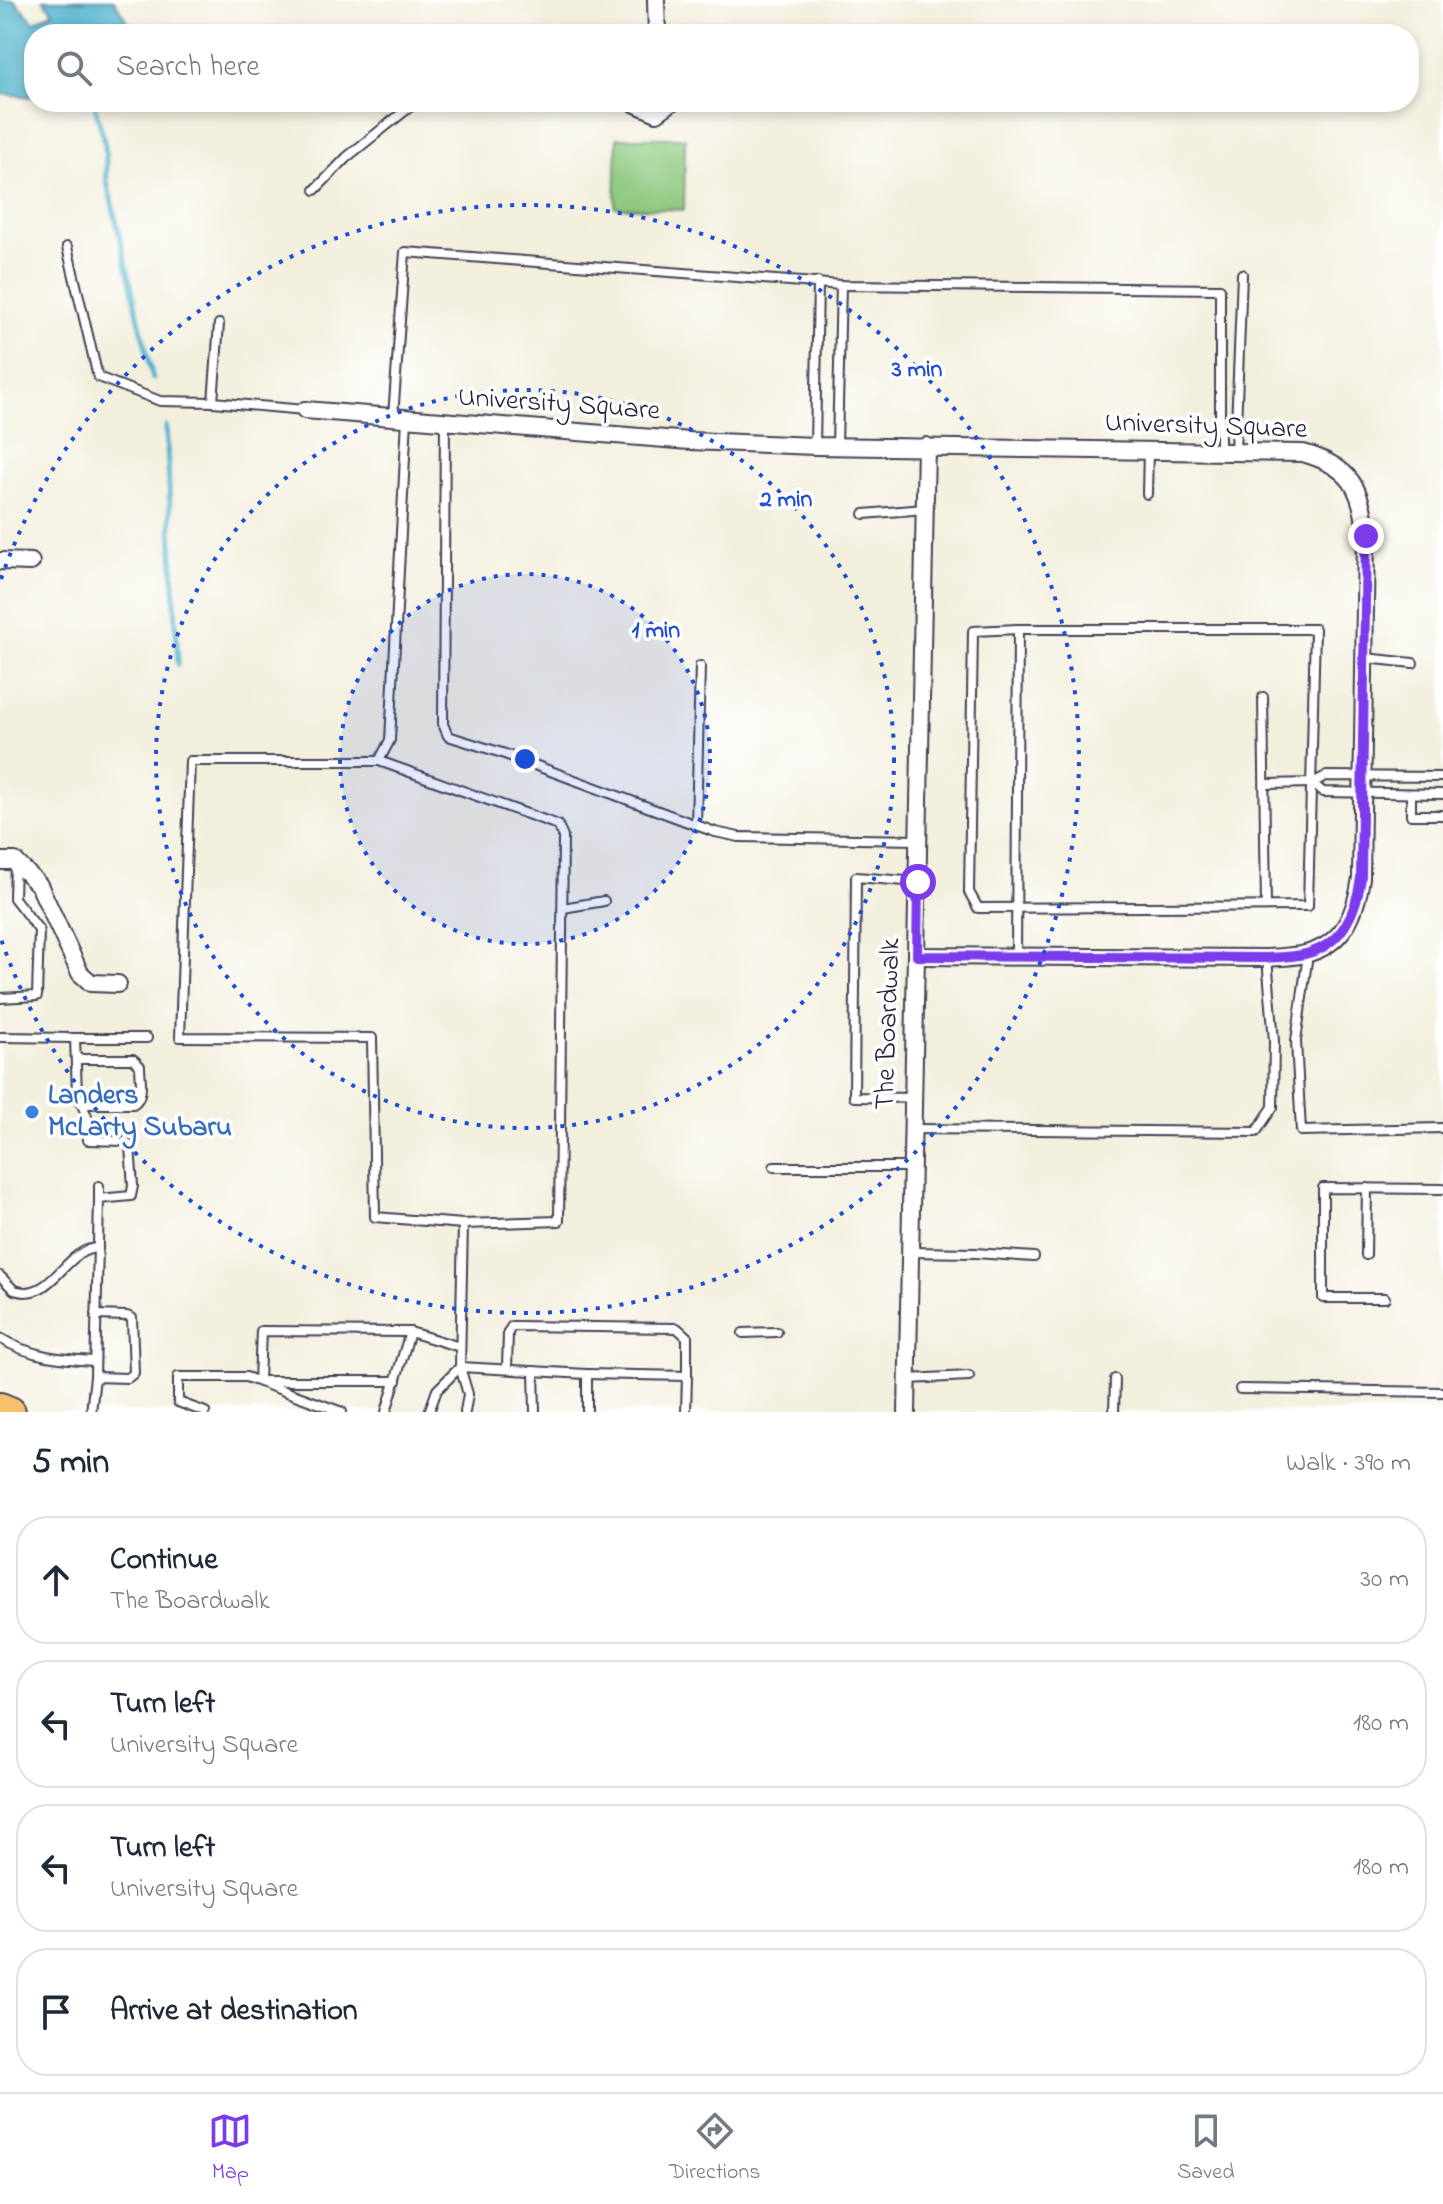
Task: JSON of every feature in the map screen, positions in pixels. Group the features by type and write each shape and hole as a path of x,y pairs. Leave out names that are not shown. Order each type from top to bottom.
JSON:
{"highway":[{"path":"0,1408 10,1412"}],"street":[{"path":"656,0 657,24"},
{"name":"University Square","path":"305,410 675,440 837,447 1303,453 1326,460 1343,471 1358,491 1364,508 1366,536 1361,878 1357,905 1342,932 1308,954 1267,958 917,956"},
{"name":"The Boardwalk","path":"907,1412 926,446"},
{"path":"0,561 31,562"},
{"path":"8,861 39,885 80,973 91,983 118,984"}],"lane":[{"path":"315,190 347,157 403,112"},
{"path":"67,247 98,377 160,401 305,410"},
{"path":"379,761 390,740 405,252 841,285 1220,289 1228,452"},
{"path":"1228,452 1242,274"},
{"path":"815,446 818,282"},
{"path":"837,447 841,285"},
{"path":"213,402 219,324"},
{"path":"445,422 443,724 448,736 502,753 696,826 739,837 919,840"},
{"path":"1147,494 1148,450"},
{"path":"864,514 925,509"},
{"path":"1016,957 1018,629"},
{"path":"1018,629 1315,629 1308,906 978,908 969,892 973,631 1018,629"},
{"path":"1365,658 1413,663"},
{"path":"696,826 700,666"},
{"path":"1263,697 1266,906"},
{"path":"190,761 379,761 558,825 563,837 563,908 559,1221 463,1224 375,1217 372,1038 180,1037 190,761"},
{"path":"1266,784 1312,783 1326,776 1443,777"},
{"path":"1312,783 1323,792 1443,794"},
{"path":"1411,794 1411,815 1443,815"},
{"path":"0,998 37,996 39,930 14,898 8,861"},
{"path":"912,1098 854,1097 856,877 918,882"},
{"path":"563,908 604,901"},
{"path":"1308,954 1296,1041 1301,1131 1443,1128"},
{"path":"912,1129 1256,1132 1273,1107 1274,1041 1267,958"},
{"path":"0,1037 147,1038"},
{"path":"75,1038 77,1094 87,1116 88,1140 125,1141 130,1146 131,1196 99,1199"},
{"path":"76,1059 133,1059 140,1066 141,1096 138,1101 133,1104 82,1104"},
{"path":"100,1141 100,1153"},
{"path":"774,1167 911,1167"},
{"path":"91,1412 95,1377 99,1186"},
{"path":"1385,1298 1323,1298 1323,1188 1443,1189"},
{"path":"1366,1255 1367,1188"},
{"path":"463,1224 460,1367 468,1394 465,1412"},
{"path":"0,1276 14,1290 29,1293 44,1287 84,1250 98,1248"},
{"path":"909,1252 1034,1257"},
{"path":"95,1377 128,1378 134,1373 132,1318 96,1315"},
{"path":"507,1369 508,1332 512,1326 677,1328 687,1337 686,1412"},
{"path":"259,1381 261,1331 410,1332 460,1347"},
{"path":"386,1412 410,1332"},
{"path":"743,1333 777,1332"},
{"path":"0,1338 12,1346 52,1359 95,1361"},
{"path":"429,1412 437,1390 460,1367 687,1376"},
{"path":"534,1371 535,1412"},
{"path":"587,1374 587,1412"},
{"path":"907,1379 969,1376"},
{"path":"205,1412 178,1402 178,1377 246,1377 342,1412"},
{"path":"1114,1412 1115,1379"},
{"path":"259,1381 396,1381"},
{"path":"1240,1389 1443,1392"}],"green space":[{"path":"617,138 685,138 684,210 615,207"}],"water":[{"path":"0,0 14,0 34,22 53,12 43,0 114,0 129,24 64,24 60,20 56,24 24,24 24,96 0,94"}],"waterway":[{"path":"97,112 105,145 107,182 153,379"},
{"path":"166,426 178,664"}],"place":[{"name":"Landers McLarty Subaru","path":"32,1112"}],"route":[{"path":"918,882 917,956 1267,958 1308,954 1342,932 1357,905 1361,878 1366,536"}]}
